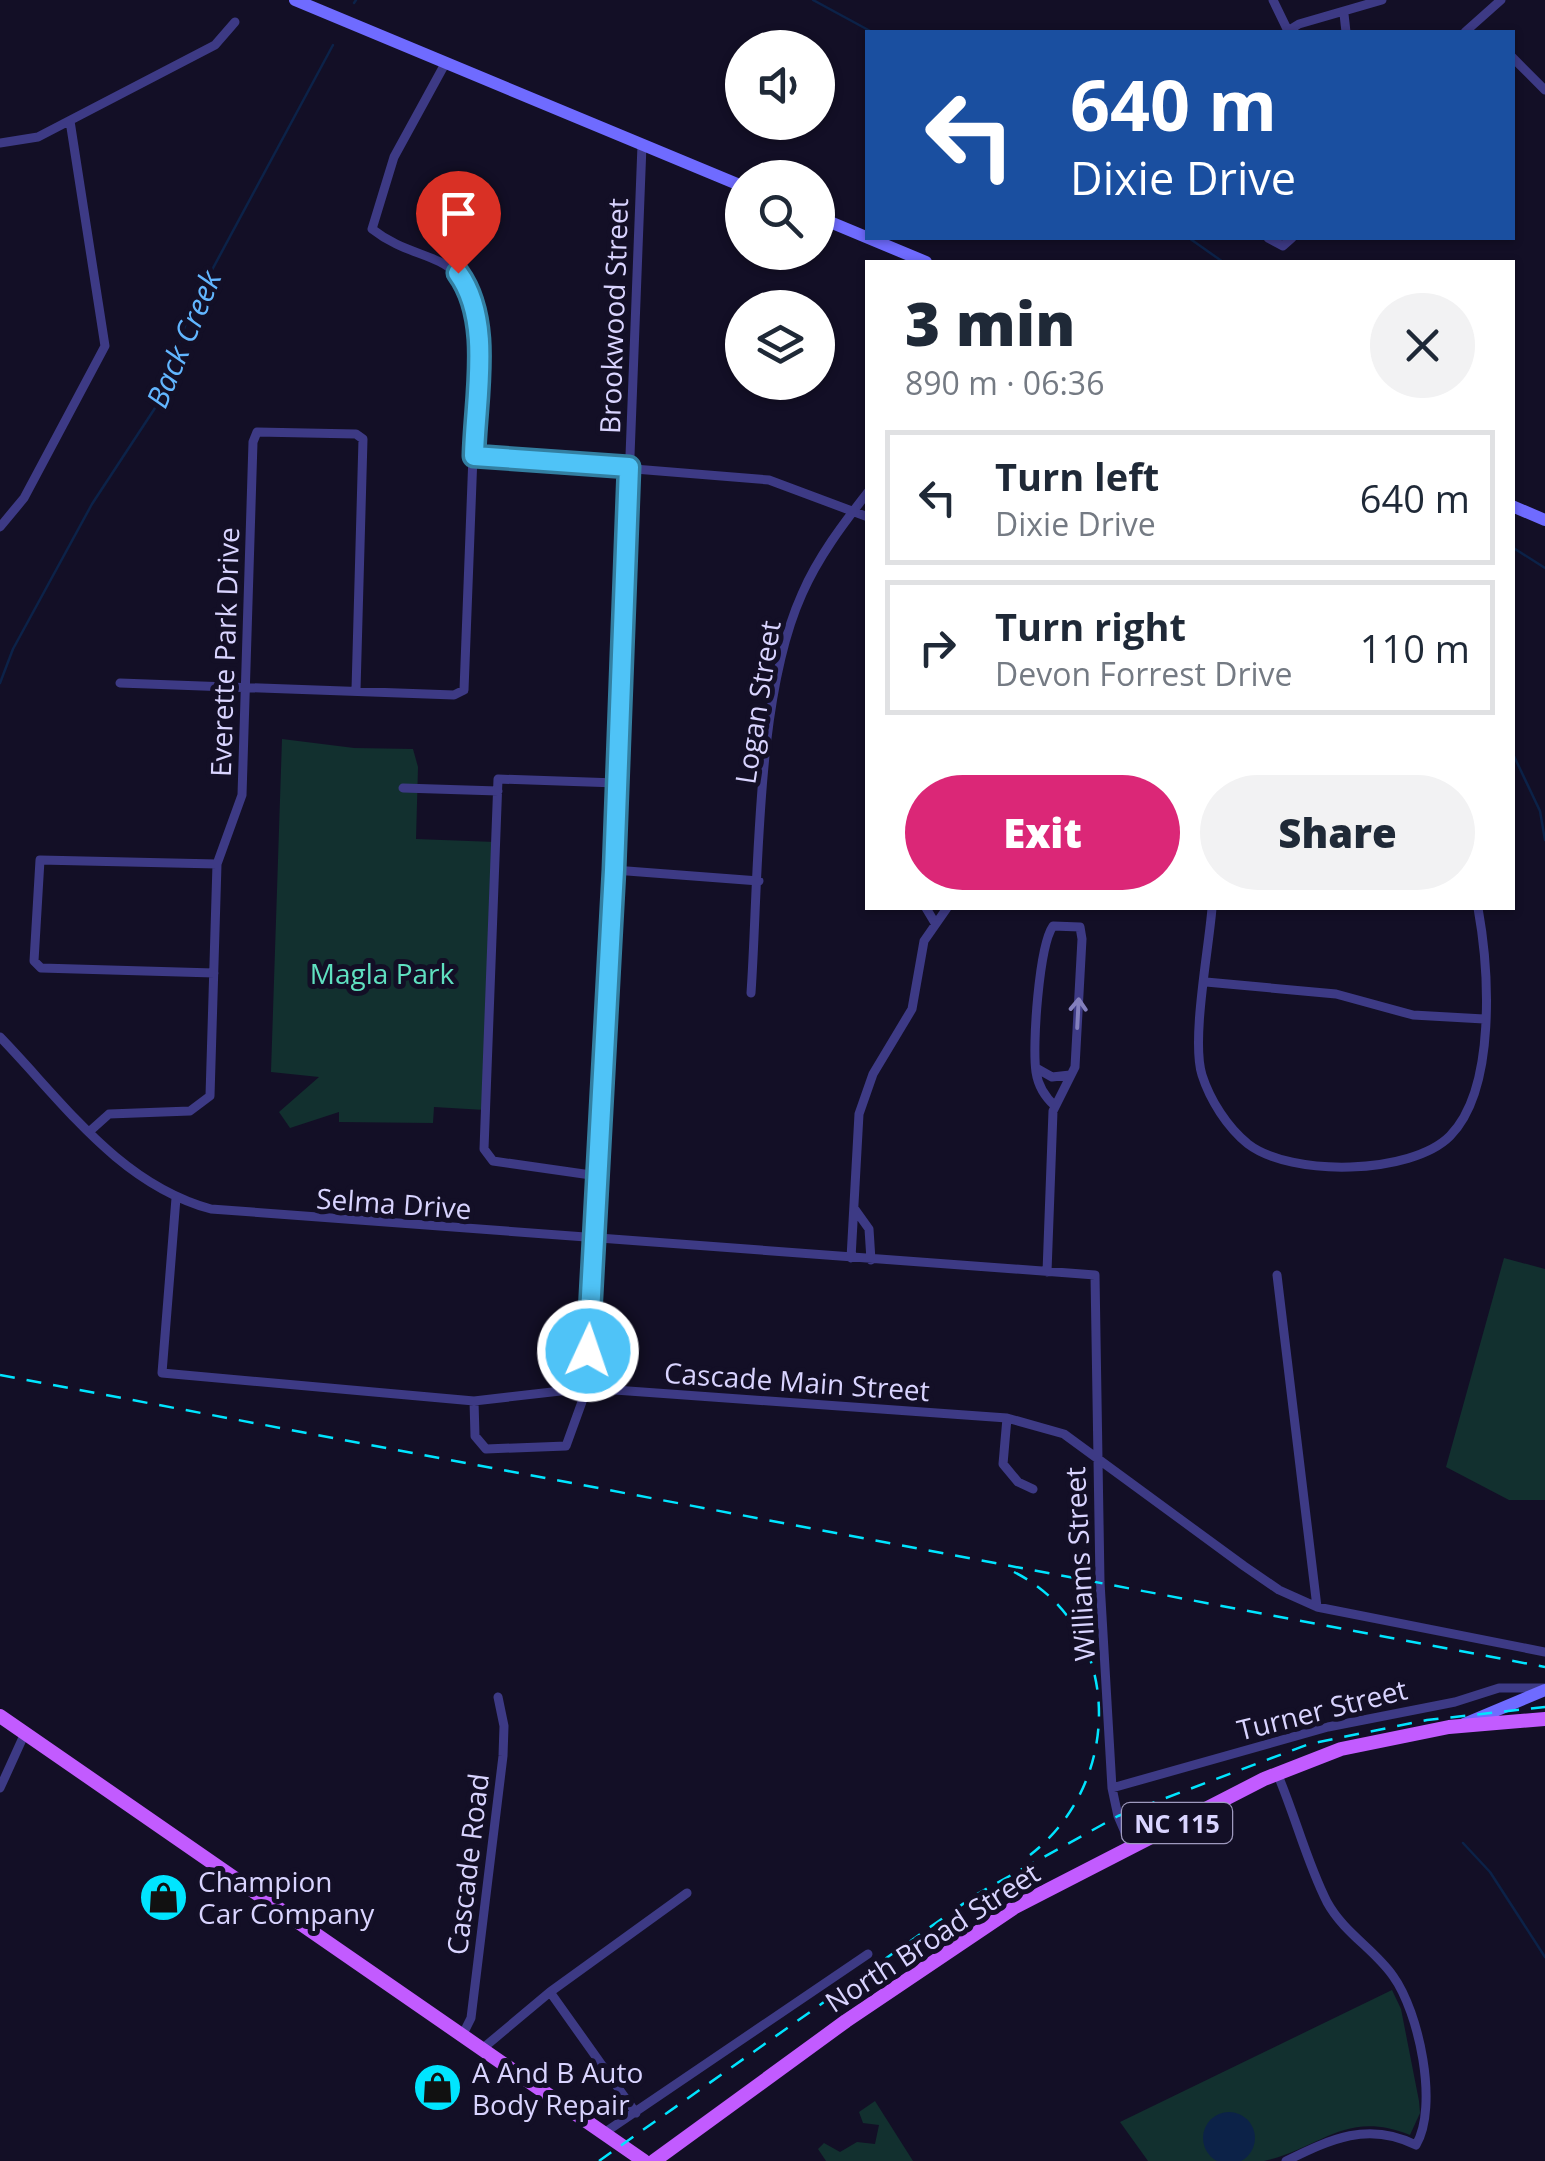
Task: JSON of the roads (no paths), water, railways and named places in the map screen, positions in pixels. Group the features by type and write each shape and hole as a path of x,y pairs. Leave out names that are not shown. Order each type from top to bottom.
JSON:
{"main road":[{"path":"295,0 725,179"},
{"path":"835,224 865,237"},
{"path":"873,240 921,260"},
{"path":"1515,507 1545,520"},
{"path":"1459,1726 1545,1689"},
{"path":"0,1716 644,2161"},
{"name":"North Broad Street","path":"654,2161 927,1965 1014,1908 1131,1846 1277,1774 1341,1749 1459,1726 1545,1719"}],"street":[{"path":"1273,0 1285,30"},
{"path":"1292,30 1382,0"},
{"path":"1468,30 1500,0"},
{"path":"1344,14 1346,30"},
{"path":"0,143 38,137 70,121 215,45 235,22"},
{"path":"1478,22 1486,30"},
{"path":"1515,60 1545,90"},
{"path":"120,683 454,695 464,690 478,325 468,287 438,258 372,229 394,157 446,62"},
{"path":"0,527 24,498 106,346 70,121"},
{"name":"Brookwood Street","path":"474,1401 475,1436 486,1449 566,1446 587,1388 614,870 642,145"},
{"name":"Everette Park Drive","path":"90,1131 109,1114 190,1111 204,1104 211,1087 217,864 242,796 253,442 257,432 356,434 363,439 356,690"},
{"path":"474,456 769,480 865,515"},
{"name":"Logan Street","path":"752,993 765,768 786,635 817,562 865,496"},
{"path":"598,1176 493,1161 484,1149 498,779 617,783"},
{"path":"403,788 498,791"},
{"path":"214,973 41,968 34,961 40,860 217,864"},
{"path":"614,870 759,881"},
{"path":"927,910 936,923"},
{"path":"851,1258 859,1114 873,1074 905,1025 924,941 946,910"},
{"path":"1212,910 1200,1072 1231,1128 1250,1145 1290,1162 1382,1166 1413,1160 1452,1134 1480,1076 1486,955 1478,910"},
{"path":"1047,1272 1055,1106 1071,1075 1082,939 1080,927 1074,924 1057,924 1046,936 1036,1068 1042,1089 1055,1106"},
{"path":"1206,982 1336,994 1414,1014 1484,1019"},
{"name":"Selma Drive","path":"0,1037 138,1178 176,1198 238,1214 1095,1275"},
{"path":"1036,1068 1052,1077 1071,1075"},
{"name":"Cascade Main Street","path":"176,1198 162,1374 474,1401 587,1388 1008,1418 1052,1429 1096,1454 1244,1566 1279,1590 1318,1607 1545,1652"},
{"path":"854,1208 869,1228 871,1260"},
{"name":"Williams Street","path":"1095,1275 1096,1454 1112,1788 1118,1816 1131,1846"},
{"path":"1277,1275 1318,1607"},
{"path":"1008,1418 1003,1464 1018,1482 1032,1489"},
{"name":"Turner Street","path":"1112,1788 1328,1727 1455,1702 1499,1688 1545,1689"},
{"name":"Cascade Road","path":"462,2036 471,2018 503,1756 504,1726 498,1696"},
{"path":"0,1788 26,1733"},
{"path":"1277,1774 1326,1899 1340,1923 1392,1974 1412,2015 1428,2104 1416,2145 1370,2130 1346,2135 1286,2161"},
{"path":"482,2049 550,1992 688,1893"},
{"path":"604,2133 868,1954"},
{"path":"550,1992 636,2113"}],"water":[{"path":"1219,2114 1239,2114 1253,2128 1253,2148 1239,2162 1219,2162 1205,2148 1205,2128"}],"waterway":[{"path":"813,0 868,30"},
{"name":"Back Creek","path":"0,683 13,649 92,504 157,405 191,309 333,45"},
{"path":"1192,240 1220,260"},
{"path":"1515,549 1545,568"},
{"path":"1515,758 1540,811 1545,840"},
{"path":"1463,1843 1490,1872 1545,1957"}],"railway":[{"path":"0,1375 1545,1667"},
{"path":"1014,1572 1050,1597 1077,1630 1093,1667 1099,1708 1096,1749 1083,1788 1061,1824 1030,1855"},
{"path":"599,2161 977,1894 1118,1816 1309,1744 1427,1720 1545,1707"}],"place":[{"name":"Champion Car Company","path":"163,1897"},
{"name":"A And B Auto Body Repair","path":"437,2088"}],"park label":[{"name":"Magla Park","path":"382,973"}]}
